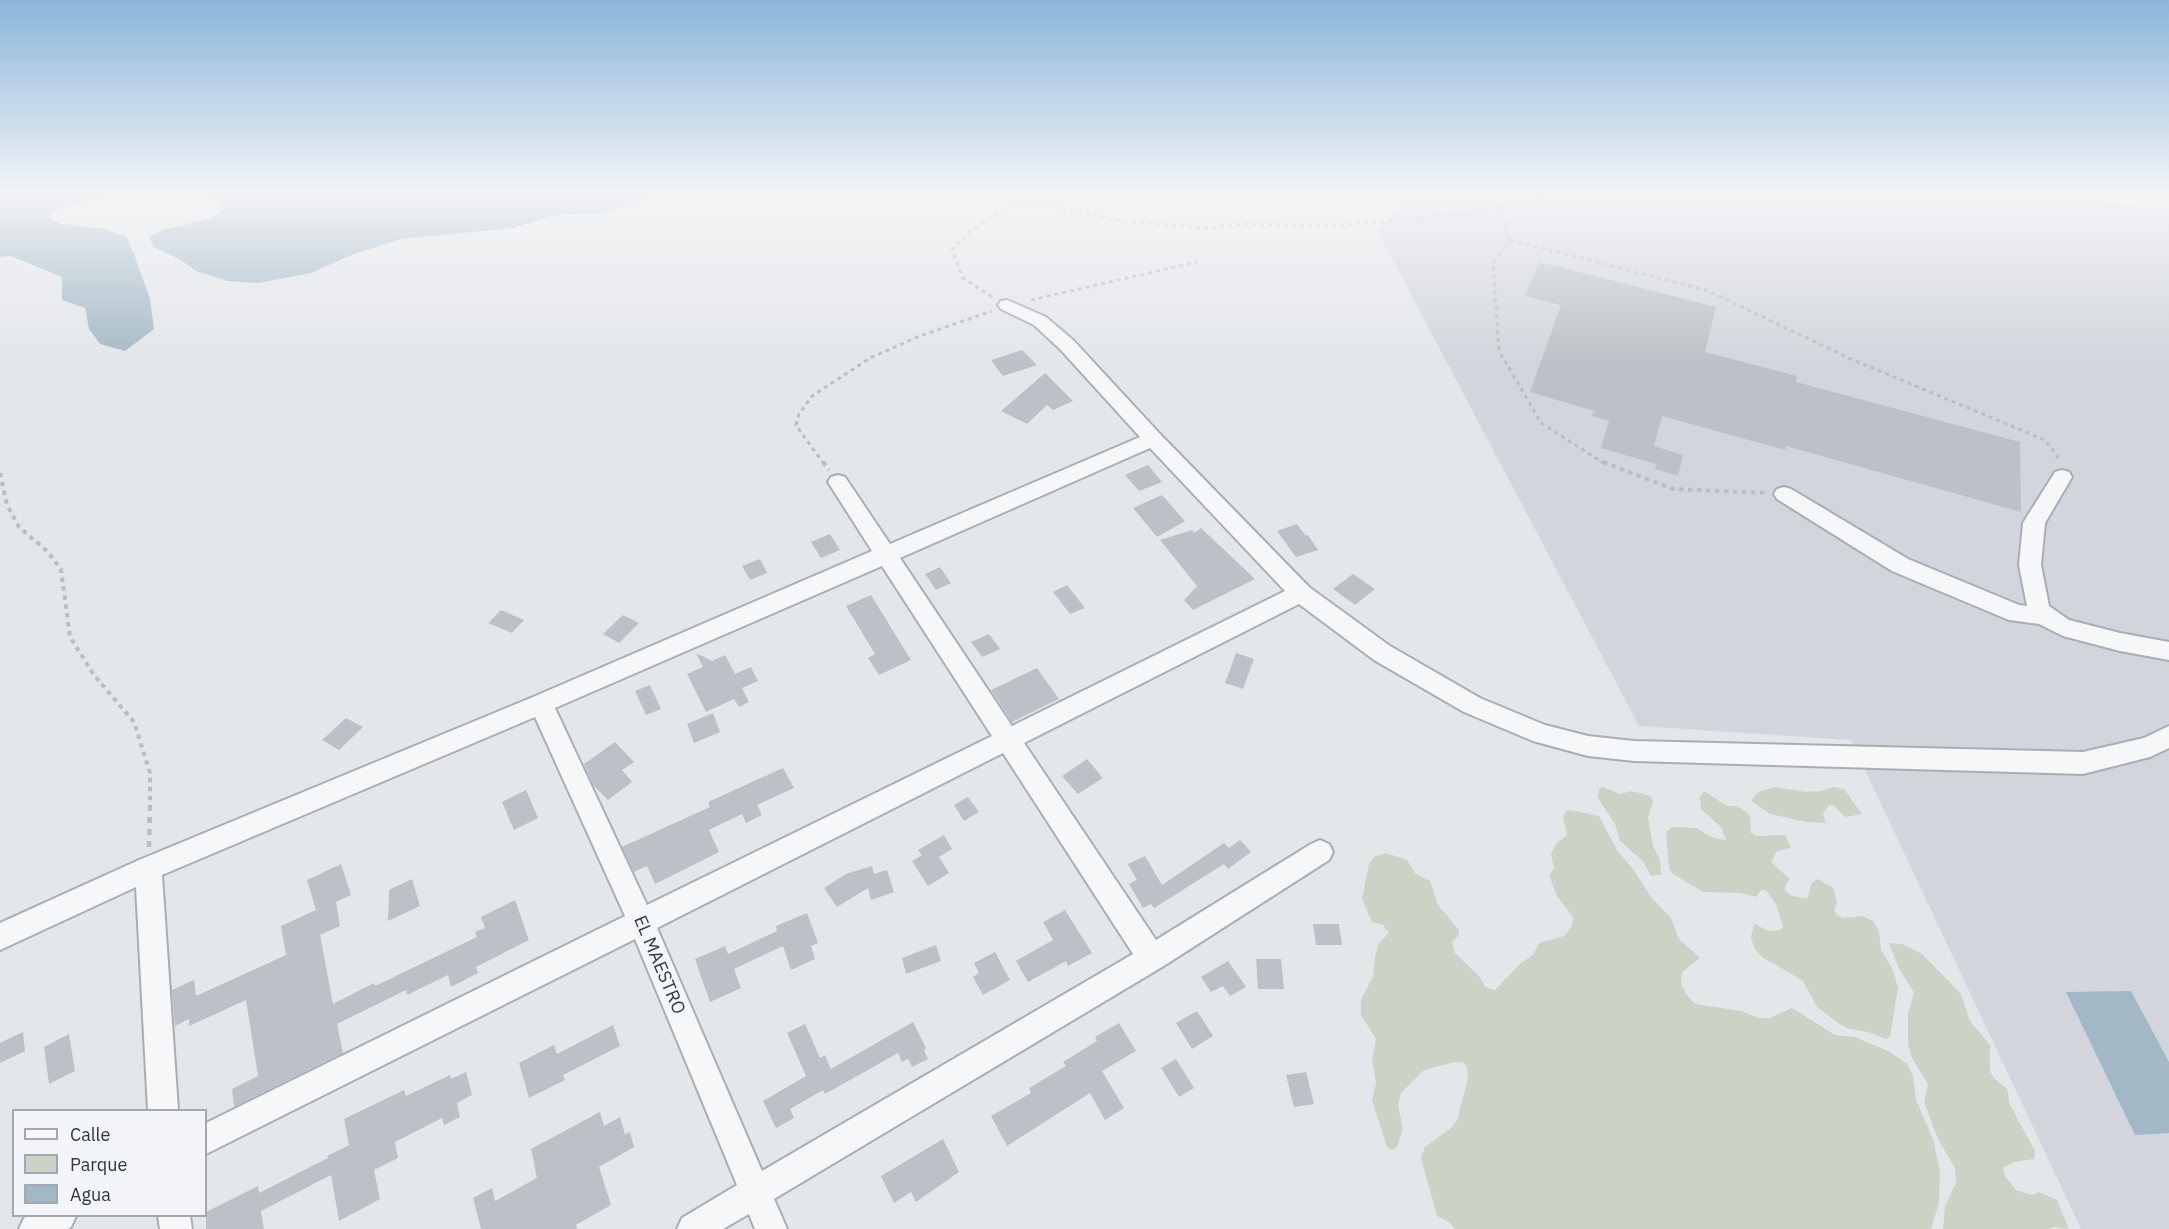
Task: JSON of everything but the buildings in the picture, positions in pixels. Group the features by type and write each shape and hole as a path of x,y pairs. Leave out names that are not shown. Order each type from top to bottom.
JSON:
{"street":[{"path":"1007,305 1040,321 1067,345 1153,439 1301,592 1382,653 1472,705 1542,734 1588,746 1635,751 2083,763 2150,747 2169,736"},
{"path":"0,937 148,868 541,704 1153,439"},
{"path":"2043,615 2038,606 2030,565 2034,523 2062,477"},
{"path":"838,482 1152,958"},
{"path":"1784,494 1900,565 2017,614 2043,615 2063,627 2120,642 2169,651"},
{"path":"207,1138 1301,592"},
{"name":"EL MAESTRO","path":"541,704 641,921 771,1229"},
{"path":"693,1229 1152,958 1320,852"},
{"path":"148,868 164,1109"},
{"path":"35,1229 56,1217"}],"path":[{"path":"953,249 963,278 979,290 1007,305"},
{"path":"1503,249 1492,263 1499,351 1541,423 1609,466 1673,489 1784,494"},
{"path":"1547,249 1706,290 1851,359 2045,440 2056,456 2062,477"},
{"path":"833,381 812,396 799,414 796,425 838,482"},
{"path":"0,473 7,505 19,527 47,550 61,569 70,637 94,675 134,723 150,773 148,868"}],"shaded area":[{"path":"1387,249 2169,249 2169,1229 2081,1229 1851,740 1639,726"}],"green space":[{"path":"1603,787 1620,794 1631,791 1651,796 1653,802 1648,817 1653,846 1660,860 1661,875 1651,876 1643,861 1620,841 1615,824 1598,798 1599,789"},
{"path":"1775,787 1806,792 1833,787 1844,789 1862,814 1845,817 1834,806 1829,805 1823,814 1826,823 1806,822 1770,814 1751,801 1758,792"},
{"path":"1704,791 1727,806 1737,806 1746,812 1750,816 1751,833 1756,836 1785,835 1791,848 1777,851 1771,862 1790,879 1785,890 1790,895 1807,899 1812,883 1818,879 1833,888 1837,902 1834,910 1837,915 1843,918 1862,916 1873,921 1879,931 1881,950 1891,966 1898,987 1890,1037 1886,1039 1868,1032 1849,1029 1838,1023 1817,1007 1803,981 1762,957 1754,948 1751,937 1754,924 1769,931 1780,930 1783,927 1776,904 1766,890 1761,890 1756,897 1740,893 1703,892 1672,873 1669,869 1666,832 1672,827 1697,828 1711,837 1726,840 1721,827 1701,809 1700,797"},
{"path":"1566,811 1599,816 1618,852 1633,869 1651,897 1671,918 1679,939 1700,958 1682,972 1681,983 1686,994 1695,1004 1741,1011 1759,1018 1770,1018 1792,1008 1835,1035 1855,1037 1890,1052 1907,1064 1913,1076 1916,1100 1933,1139 1940,1172 1939,1203 1931,1229 1455,1229 1449,1222 1437,1216 1421,1158 1425,1147 1451,1128 1457,1120 1468,1079 1467,1067 1462,1062 1424,1070 1401,1093 1398,1105 1403,1129 1397,1147 1392,1150 1387,1147 1372,1100 1376,1083 1372,1059 1376,1039 1361,1015 1361,999 1373,977 1379,943 1389,933 1383,925 1372,922 1362,899 1369,864 1374,857 1386,853 1407,860 1415,873 1430,881 1438,905 1459,930 1459,935 1452,942 1455,953 1480,977 1485,987 1495,990 1521,963 1533,955 1539,943 1564,936 1572,926 1573,917 1557,896 1549,875 1554,868 1551,854 1557,843 1567,835 1563,818"},
{"path":"1889,943 1902,944 1922,954 1961,994 1970,1021 1990,1045 1990,1071 1994,1078 2007,1089 2010,1105 2035,1151 2034,1159 2014,1162 2003,1168 2005,1176 2016,1190 2032,1195 2039,1192 2057,1200 2069,1229 2054,1227 2048,1229 1943,1229 1945,1206 1956,1183 1955,1168 1938,1139 1924,1102 1928,1085 1912,1058 1908,1045 1908,1014 1914,993 1899,968"}],"water":[{"path":"0,249 132,249 150,299 154,329 125,351 100,344 89,329 85,308 62,300 62,277 11,256 0,257"},
{"path":"159,249 369,249 311,273 258,283 228,281 196,271 181,260"},
{"path":"2131,991 2169,1062 2169,1133 2135,1135 2066,992"}]}
